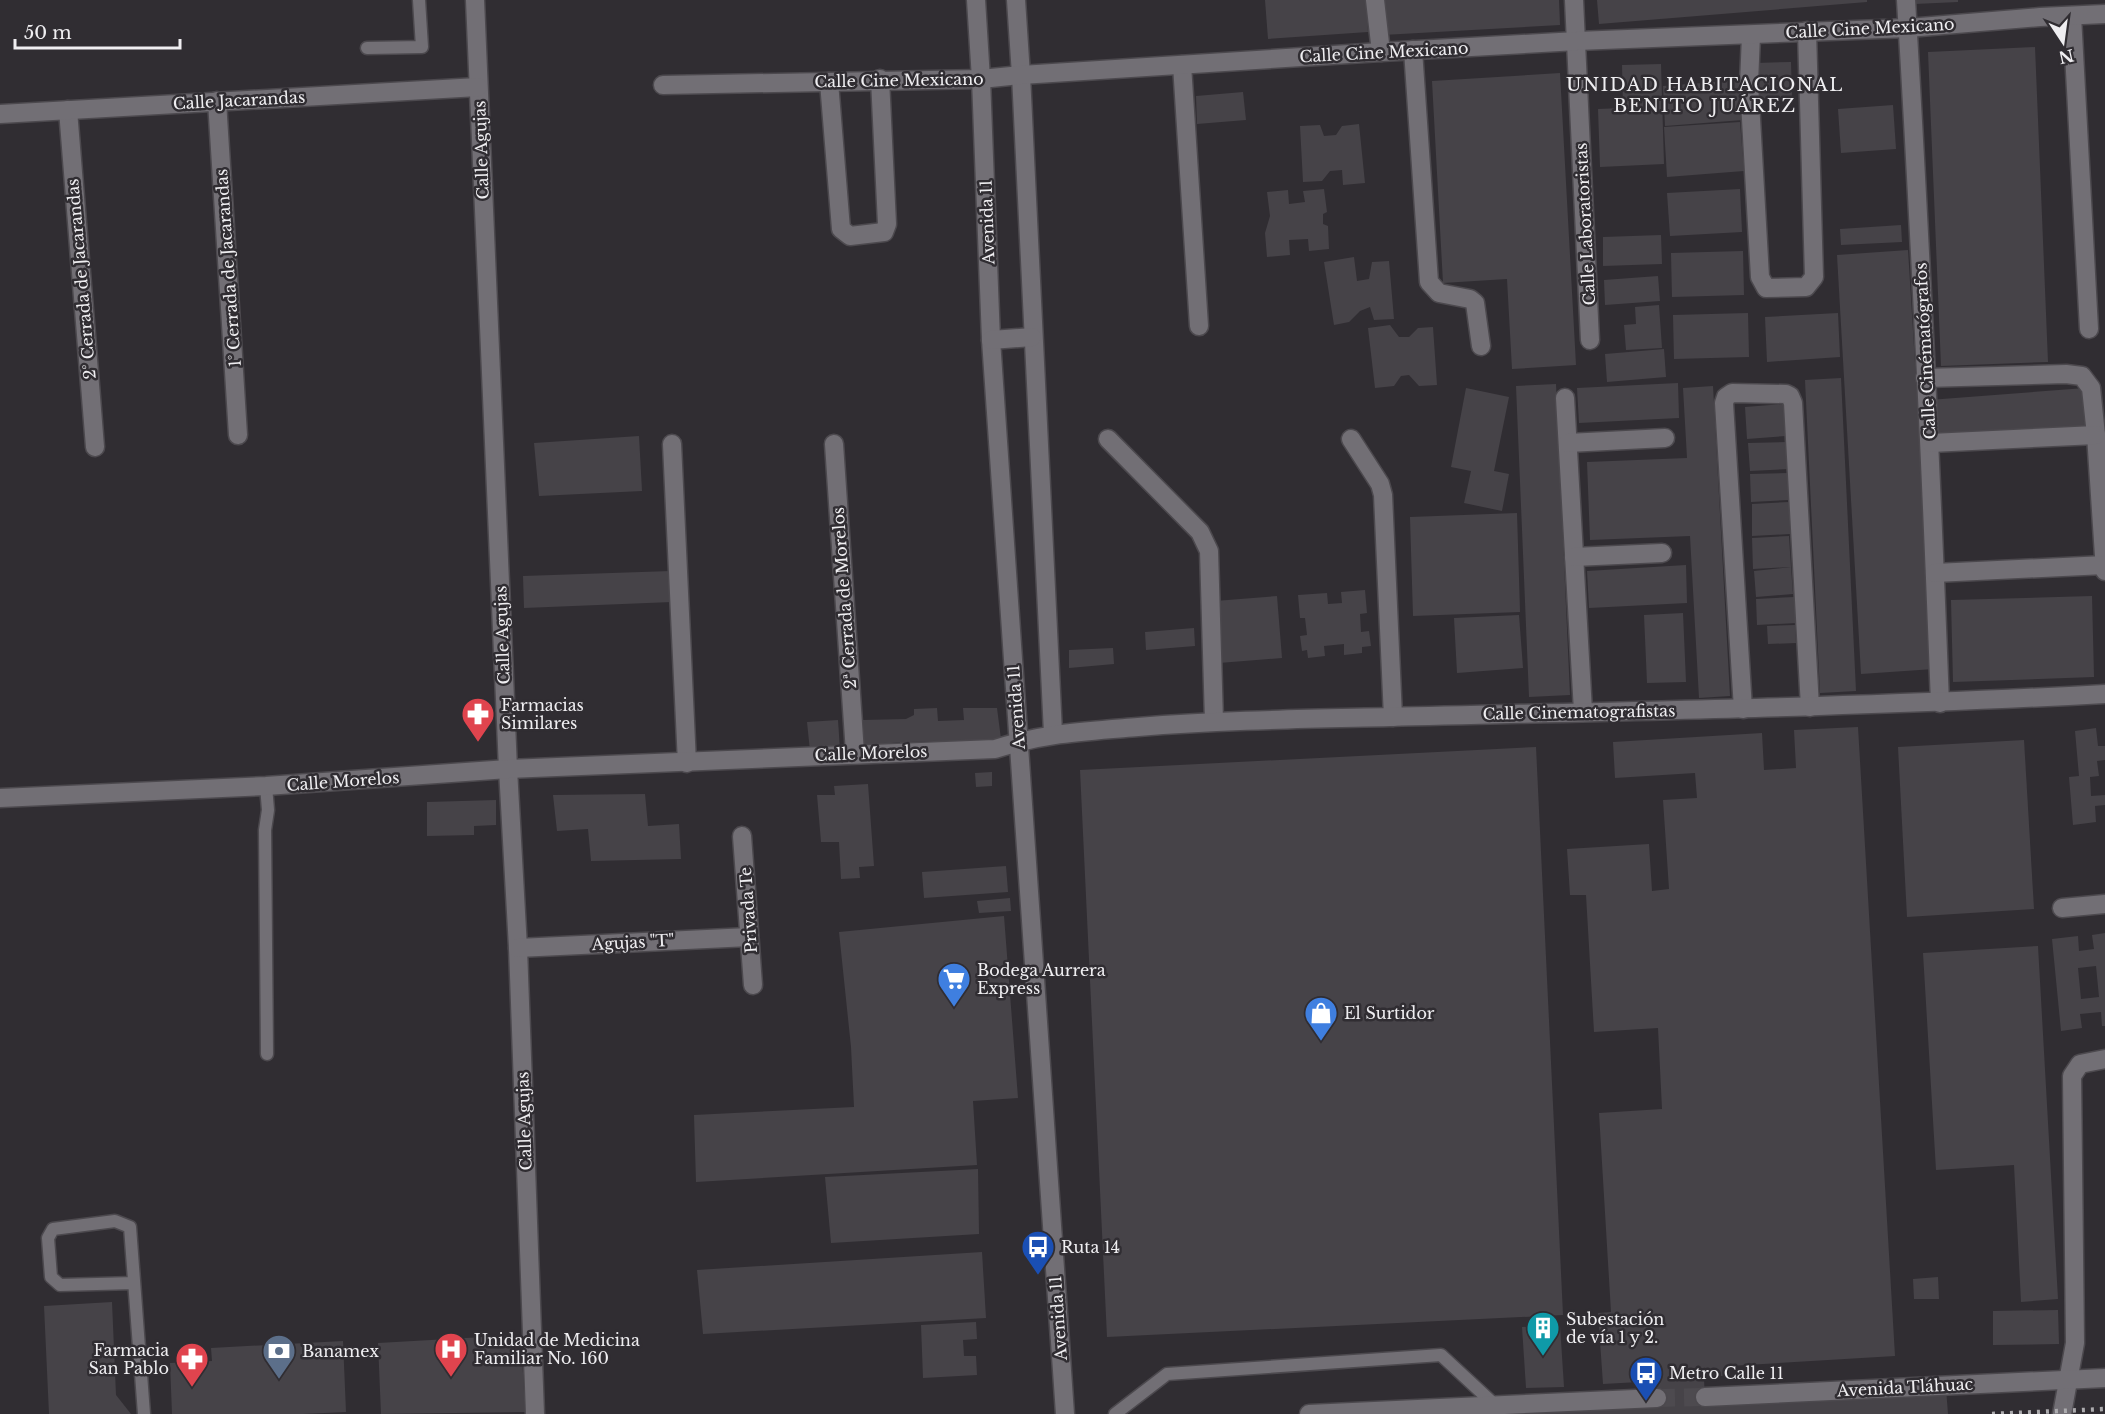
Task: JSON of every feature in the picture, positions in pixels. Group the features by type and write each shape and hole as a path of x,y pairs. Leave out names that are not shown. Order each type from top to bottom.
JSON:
{"street":[{"name":"Calle Agujas","path":"475,0 508,769 518,948 534,1414"},
{"name":"Avenida 11","path":"976,0 992,340 1065,1414"},
{"path":"1016,0 1053,733"},
{"path":"1376,0 1381,52"},
{"name":"Calle Laboratoristas","path":"1574,0 1590,340"},
{"name":"Calle Cinématógrafos","path":"1906,0 1930,443 1940,703"},
{"name":"Calle Cine Mexicano","path":"663,85 880,79 981,79 1413,50 1908,28 2040,8 2072,16 2105,14"},
{"path":"2072,16 2089,328"},
{"path":"1751,35 1749,84 1760,277 1766,288 1806,287 1814,277 1807,32"},
{"path":"1413,50 1429,282 1439,292 1470,299 1475,303 1480,346"},
{"path":"1182,65 1198,326"},
{"path":"829,82 841,229 850,236 884,232 887,224 880,79"},
{"name":"Calle Jacarandas","path":"0,114 478,87"},
{"name":"1° Cerrada de Jacarandas","path":"217,101 238,435"},
{"name":"2° Cerrada de Jacarandas","path":"68,110 95,447"},
{"path":"992,340 1032,337"},
{"path":"1925,378 2082,376 2091,388 2105,571"},
{"path":"1743,710 1724,403 1726,397 1732,393 1786,394 1790,396 1792,403 1810,707"},
{"path":"1565,398 1583,711"},
{"path":"1930,443 2096,435"},
{"path":"1568,443 1665,438"},
{"path":"1108,439 1200,532 1209,551 1214,721"},
{"path":"1352,440 1380,484 1383,495 1393,717"},
{"path":"672,444 687,763"},
{"name":"2ª Cerrada de Morelos","path":"834,444 855,753"},
{"path":"1574,557 1662,553"},
{"path":"1935,573 2105,565"},
{"name":"Calle Cinematografistas","path":"1053,733 1214,721 1583,711 1743,710 2105,694"},
{"name":"Calle Morelos","path":"0,798 266,786 508,769 995,749 1053,733"},
{"name":"Privada Te","path":"742,836 753,985"},
{"path":"2062,908 2105,904"},
{"name":"Agujas \"T\"","path":"518,948 749,937"},
{"path":"2062,1414 2075,1343 2072,1076 2080,1064 2105,1059"},
{"name":"Avenida Tláhuac","path":"1705,1396 2105,1378"},
{"path":"1309,1414 1657,1398"}],"lane":[{"path":"367,48 422,47 419,0"},
{"path":"266,786 268,810 265,830 267,1053"},
{"path":"134,1283 60,1285 51,1276 48,1238 53,1229 115,1221 130,1227 144,1414"},
{"path":"1115,1414 1167,1374 1441,1355 1496,1406"}],"building":[{"path":"1265,0 1366,0 1368,32 1268,39"},
{"path":"1381,0 1559,0 1560,25 1383,35"},
{"path":"1597,0 1867,0 1867,2 1599,24"},
{"path":"1915,0 1958,0 1958,2 1915,4"},
{"path":"2035,47 2048,362 1941,366 1928,52"},
{"path":"1791,62 1792,97 1756,99 1755,63"},
{"path":"1661,64 1664,164 1600,167 1598,109 1623,108 1622,65"},
{"path":"1560,73 1576,365 1512,369 1507,279 1443,283 1432,81"},
{"path":"1741,80 1743,120 1665,126 1663,86"},
{"path":"1243,92 1246,120 1197,124 1196,96"},
{"path":"1893,105 1896,149 1841,153 1838,109"},
{"path":"1740,122 1744,171 1667,177 1664,127"},
{"path":"1359,124 1365,183 1343,185 1342,170 1330,171 1322,181 1303,182 1300,126 1320,125 1324,136 1336,135 1342,126"},
{"path":"1324,189 1327,212 1323,214 1323,224 1328,226 1329,249 1309,251 1308,239 1289,240 1290,255 1267,257 1265,233 1270,216 1267,192 1288,190 1289,204 1305,202 1303,191"},
{"path":"1740,189 1742,232 1670,236 1667,193"},
{"path":"1901,225 1902,242 1841,245 1840,229"},
{"path":"1661,235 1662,264 1603,266 1603,237"},
{"path":"1908,250 1934,669 1861,674 1837,255"},
{"path":"1743,251 1744,295 1672,297 1671,253"},
{"path":"1354,257 1357,281 1369,279 1372,262 1389,261 1394,319 1374,320 1370,307 1360,311 1349,322 1334,325 1324,262"},
{"path":"1658,276 1660,301 1605,305 1604,280"},
{"path":"1659,305 1662,348 1626,350 1624,325 1636,324 1635,307"},
{"path":"1748,313 1749,357 1674,359 1673,315"},
{"path":"1838,313 1840,357 1767,362 1765,317"},
{"path":"1390,325 1399,337 1409,337 1418,328 1433,327 1437,385 1419,386 1409,375 1401,376 1394,386 1375,388 1368,328"},
{"path":"1664,349 1666,377 1607,382 1605,354"},
{"path":"1841,378 1856,691 1820,693 1805,380"},
{"path":"1678,383 1679,418 1579,423 1577,388"},
{"path":"1556,384 1570,695 1529,697 1516,386"},
{"path":"1713,386 1730,696 1699,698 1690,536 1590,540 1587,462 1687,458 1683,388"},
{"path":"1466,388 1509,397 1494,471 1509,474 1502,511 1464,503 1471,471 1451,467"},
{"path":"2085,388 2088,428 1932,440 1929,400"},
{"path":"1784,404 1786,436 1747,439 1745,407"},
{"path":"639,436 642,491 539,496 534,443"},
{"path":"1787,442 1788,469 1750,471 1748,443"},
{"path":"1788,473 1788,500 1751,502 1750,474"},
{"path":"1789,502 1790,534 1752,536 1752,504"},
{"path":"1517,513 1520,612 1413,616 1410,517"},
{"path":"1789,536 1791,567 1753,569 1752,538"},
{"path":"1686,565 1687,603 1589,608 1587,571"},
{"path":"1791,567 1793,594 1756,597 1754,571"},
{"path":"671,571 672,602 524,608 523,576"},
{"path":"1365,590 1367,613 1360,614 1361,632 1369,631 1371,646 1362,647 1362,653 1344,655 1344,644 1324,646 1325,656 1308,658 1307,650 1302,651 1300,636 1307,635 1305,618 1300,618 1298,595 1327,593 1328,604 1342,603 1341,592"},
{"path":"1277,596 1282,658 1219,663 1215,601"},
{"path":"2092,596 2094,677 1953,682 1951,600"},
{"path":"1794,597 1797,623 1757,625 1756,599"},
{"path":"1683,613 1686,682 1647,683 1644,615"},
{"path":"1519,615 1523,668 1457,673 1454,618"},
{"path":"1795,625 1796,643 1768,644 1767,626"},
{"path":"1194,628 1195,646 1146,650 1145,632"},
{"path":"1113,648 1114,664 1069,668 1069,650"},
{"path":"937,708 938,721 964,720 963,708 997,708 1001,739 935,748 938,741 912,742 908,748 900,748 900,742 864,746 863,720 906,719 914,715 914,709"},
{"path":"838,720 840,750 810,751 807,722"},
{"path":"1858,727 1895,1356 1730,1366 1730,1375 1704,1378 1705,1403 1946,1388 1948,1414 1510,1414 1510,1412 1657,1404 1657,1381 1603,1384 1598,1313 1611,1312 1599,1113 1662,1109 1658,1028 1594,1032 1586,895 1570,895 1567,849 1649,844 1652,891 1669,889 1663,800 1697,798 1695,773 1615,778 1613,742 1762,733 1764,770 1796,768 1794,730"},
{"path":"2096,728 2098,746 2105,746 2105,760 2097,761 2099,776 2090,777 2091,796 2105,795 2105,805 2095,806 2096,822 2073,825 2069,777 2079,776 2075,731"},
{"path":"2024,740 2034,909 1907,917 1898,747"},
{"name":"El Surtidor","path":"1536,747 1563,1315 1107,1337 1080,770"},
{"path":"992,772 992,786 976,787 975,773"},
{"path":"868,784 874,866 859,867 860,878 841,879 839,842 821,842 817,795 835,795 834,786"},
{"path":"645,794 648,826 679,824 681,859 591,861 588,829 557,831 553,795"},
{"path":"496,800 496,825 474,826 474,835 427,836 427,802"},
{"path":"1006,866 1008,892 924,898 922,872"},
{"path":"1010,898 1011,911 979,913 977,901"},
{"path":"1004,916 1018,1098 973,1101 977,1165 696,1182 694,1115 854,1107 851,1047 839,932"},
{"path":"2105,933 2105,1026 2102,1026 2101,1012 2080,1014 2082,1028 2061,1031 2052,939 2078,936 2079,951 2094,949 2092,935","holes":["2096,966 2099,997 2081,999 2078,968"]},
{"path":"2038,946 2058,1299 2021,1302 2014,1165 1936,1170 1923,953"},
{"path":"978,1169 979,1234 831,1243 825,1177"},
{"path":"982,1252 986,1318 703,1334 697,1270"},
{"path":"1938,1277 1939,1299 1914,1299 1913,1279"},
{"path":"112,1302 116,1395 131,1414 49,1414 44,1306"},
{"path":"2058,1310 2059,1344 1993,1345 1993,1311"},
{"path":"976,1322 977,1339 963,1340 964,1356 976,1356 977,1375 923,1378 921,1325"},
{"name":"Subestación de vía 1 y 2.","path":"1560,1325 1564,1387 1526,1388 1522,1327"},
{"name":"Unidad de Medicina Familiar No. 160","path":"521,1335 525,1412 381,1414 378,1343"},
{"name":"Banamex","path":"343,1341 346,1412 172,1414 170,1363 212,1361 211,1348"}],"tunnel":[{"path":"1657,1398 1705,1397"}],"railway":[{"path":"1992,1414 2105,1409"}],"place":[{"name":"Farmacias Similares","path":"478,743"},
{"name":"Bodega Aurrera Express","path":"954,1008"},
{"name":"El Surtidor","path":"1321,1042"},
{"name":"Ruta 14","path":"1038,1276"},
{"name":"Subestación de vía 1 y 2.","path":"1543,1357"},
{"name":"Unidad de Medicina Familiar No. 160","path":"451,1378"},
{"name":"Banamex","path":"279,1380"},
{"name":"Farmacia San Pablo","path":"192,1388"},
{"name":"Metro Calle 11","path":"1646,1402"}],"district":[{"name":"UNIDAD HABITACIONAL BENITO JUÁREZ","path":"1705,95"}]}
